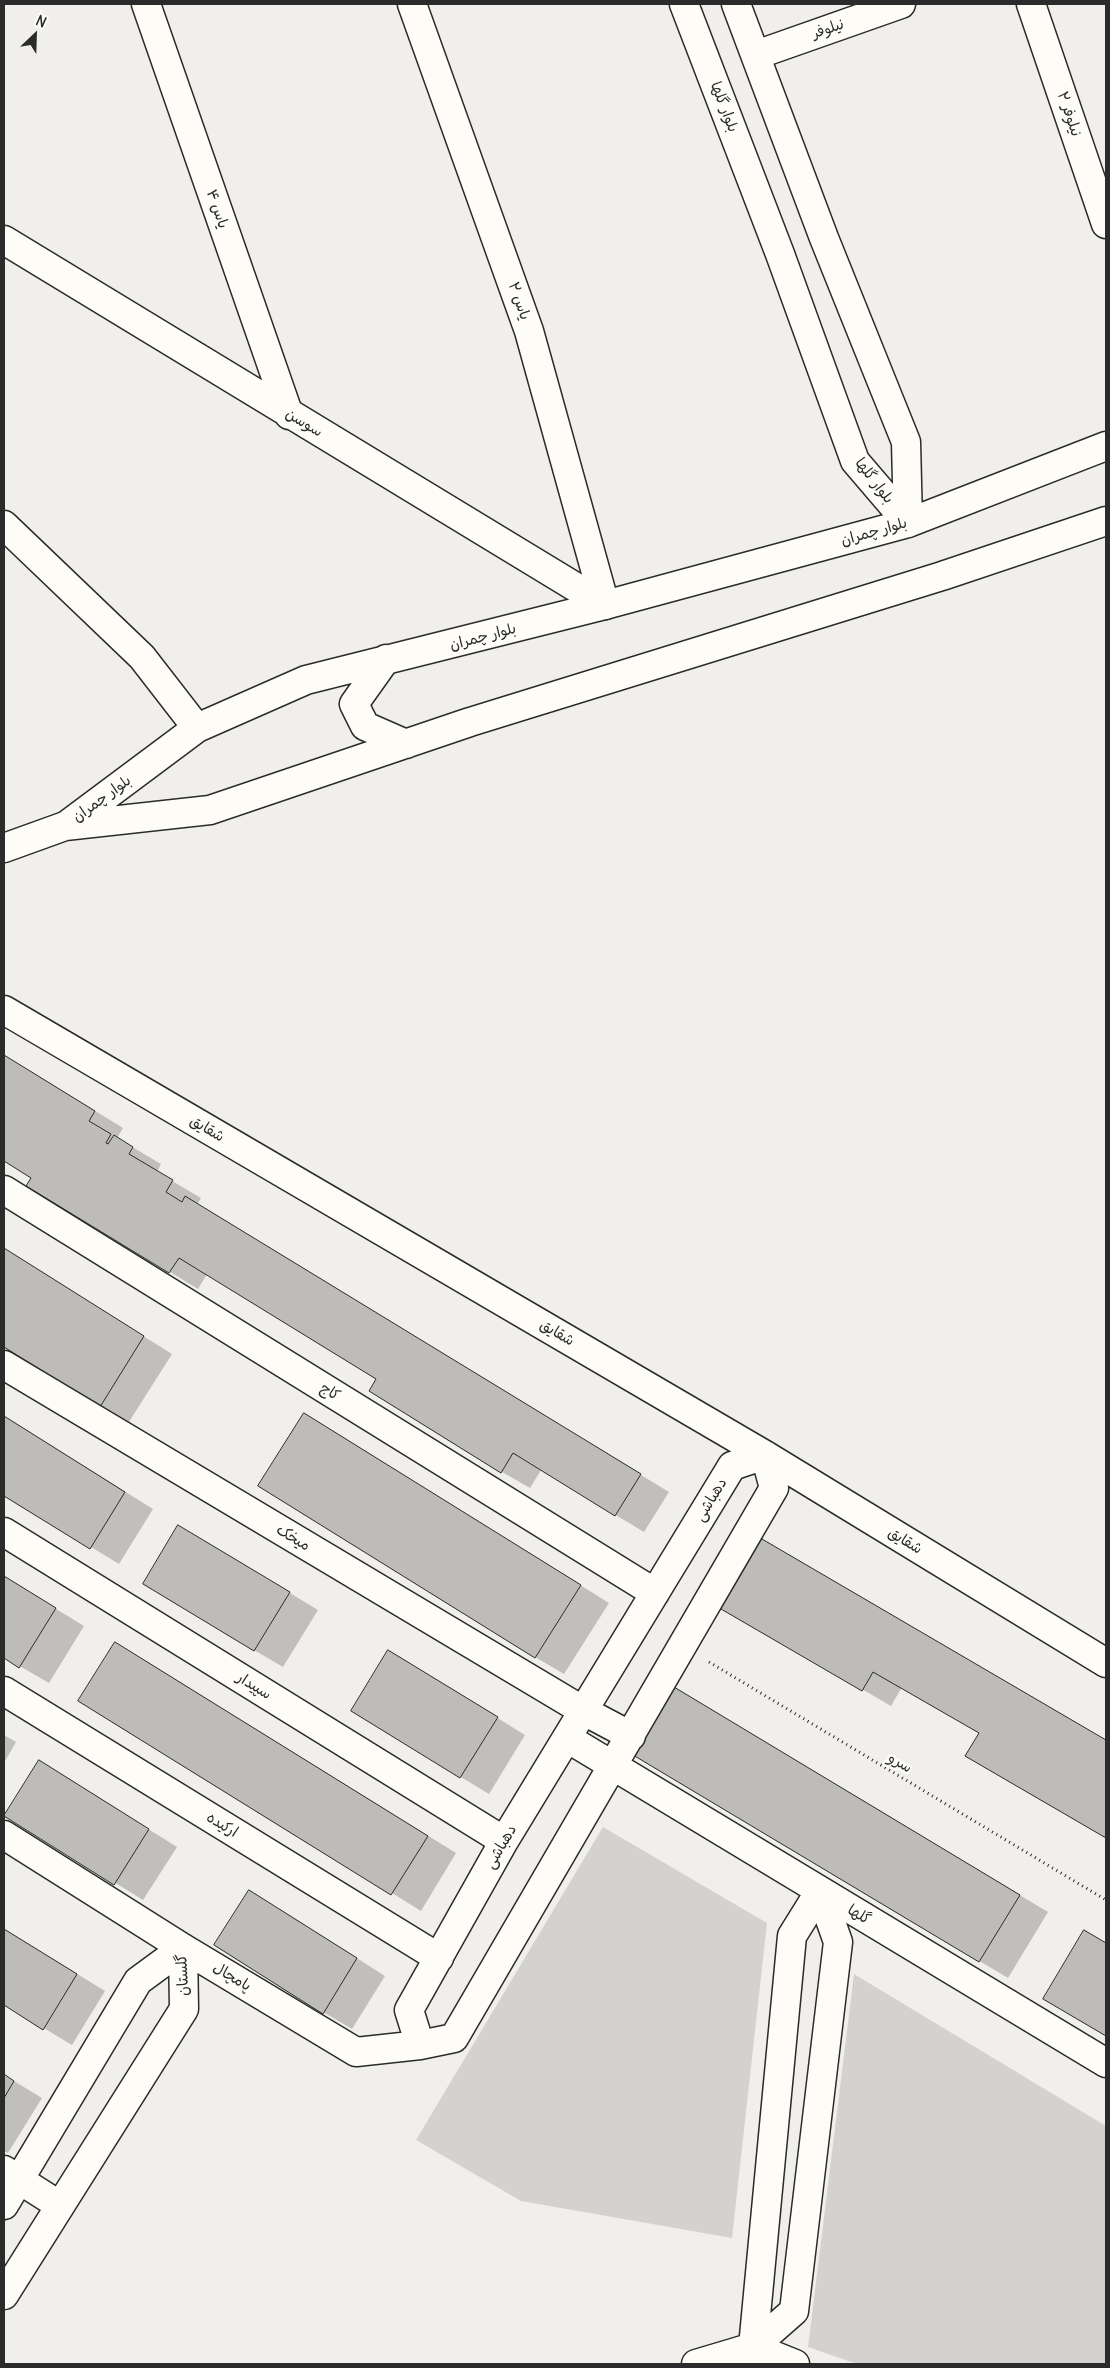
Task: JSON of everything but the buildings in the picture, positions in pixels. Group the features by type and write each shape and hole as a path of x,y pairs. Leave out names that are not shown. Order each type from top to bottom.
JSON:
{"street":[{"name":"یاس ۴","path":"146,4 289,414"},
{"name":"یاس ۲","path":"412,4 530,331 605,605"},
{"name":"بلوار گلها","path":"684,4 780,254 855,461 908,523"},
{"name":"بلوار گلها","path":"736,4 824,238 906,442 908,523"},
{"name":"نیلوفر","path":"756,54 901,4"},
{"name":"نیلوفر ۲","path":"1031,4 1106,224"},
{"name":"سوسن","path":"4,240 605,605"},
{"name":"بلوار چمران","path":"65,826 197,728 306,680 386,659 433,650 908,523 1106,446"},
{"name":"بلوار چمران","path":"65,826 210,810 406,744 611,678 950,574 1106,521"},
{"path":"4,525 142,657 197,728"},
{"path":"386,659 354,704 365,726 406,744"},
{"path":"4,848 65,826"},
{"name":"شقایق","path":"4,1010 765,1455 1106,1663"},
{"name":"کاج","path":"4,1190 655,1593"},
{"name":"میخک","path":"4,1365 582,1710 631,1736"},
{"path":"420,2045 454,2038 614,1766 774,1488 765,1455"},
{"name":"دهباشی","path":"420,2045 409,2010 504,1841 732,1466 765,1455"},
{"name":"سپیدار","path":"4,1532 504,1841"},
{"name":"ارکیده","path":"4,1691 439,1958"},
{"name":"گلها","path":"567,1738 1106,2063"},
{"name":"پامچال","path":"4,1835 183,1948 356,2052 420,2045"},
{"path":"753,2356 794,2311 838,1942 820,1892"},
{"path":"753,2356 792,1936 820,1892"},
{"name":"گلستان","path":"4,2205 12,2174 138,1981 183,1948"},
{"name":"گلستان","path":"4,2295 184,2009 183,1948"},
{"path":"12,2174 59,2206"},
{"path":"696,2364 753,2356 795,2364"}],"path":[{"name":"سرو","path":"683,1646 1106,1900"}],"shaded area":[{"path":"603,1827 767,1923 732,2238 521,2201 416,2140"},
{"path":"854,1974 1106,2126 1106,2364 857,2364 808,2347"}]}
